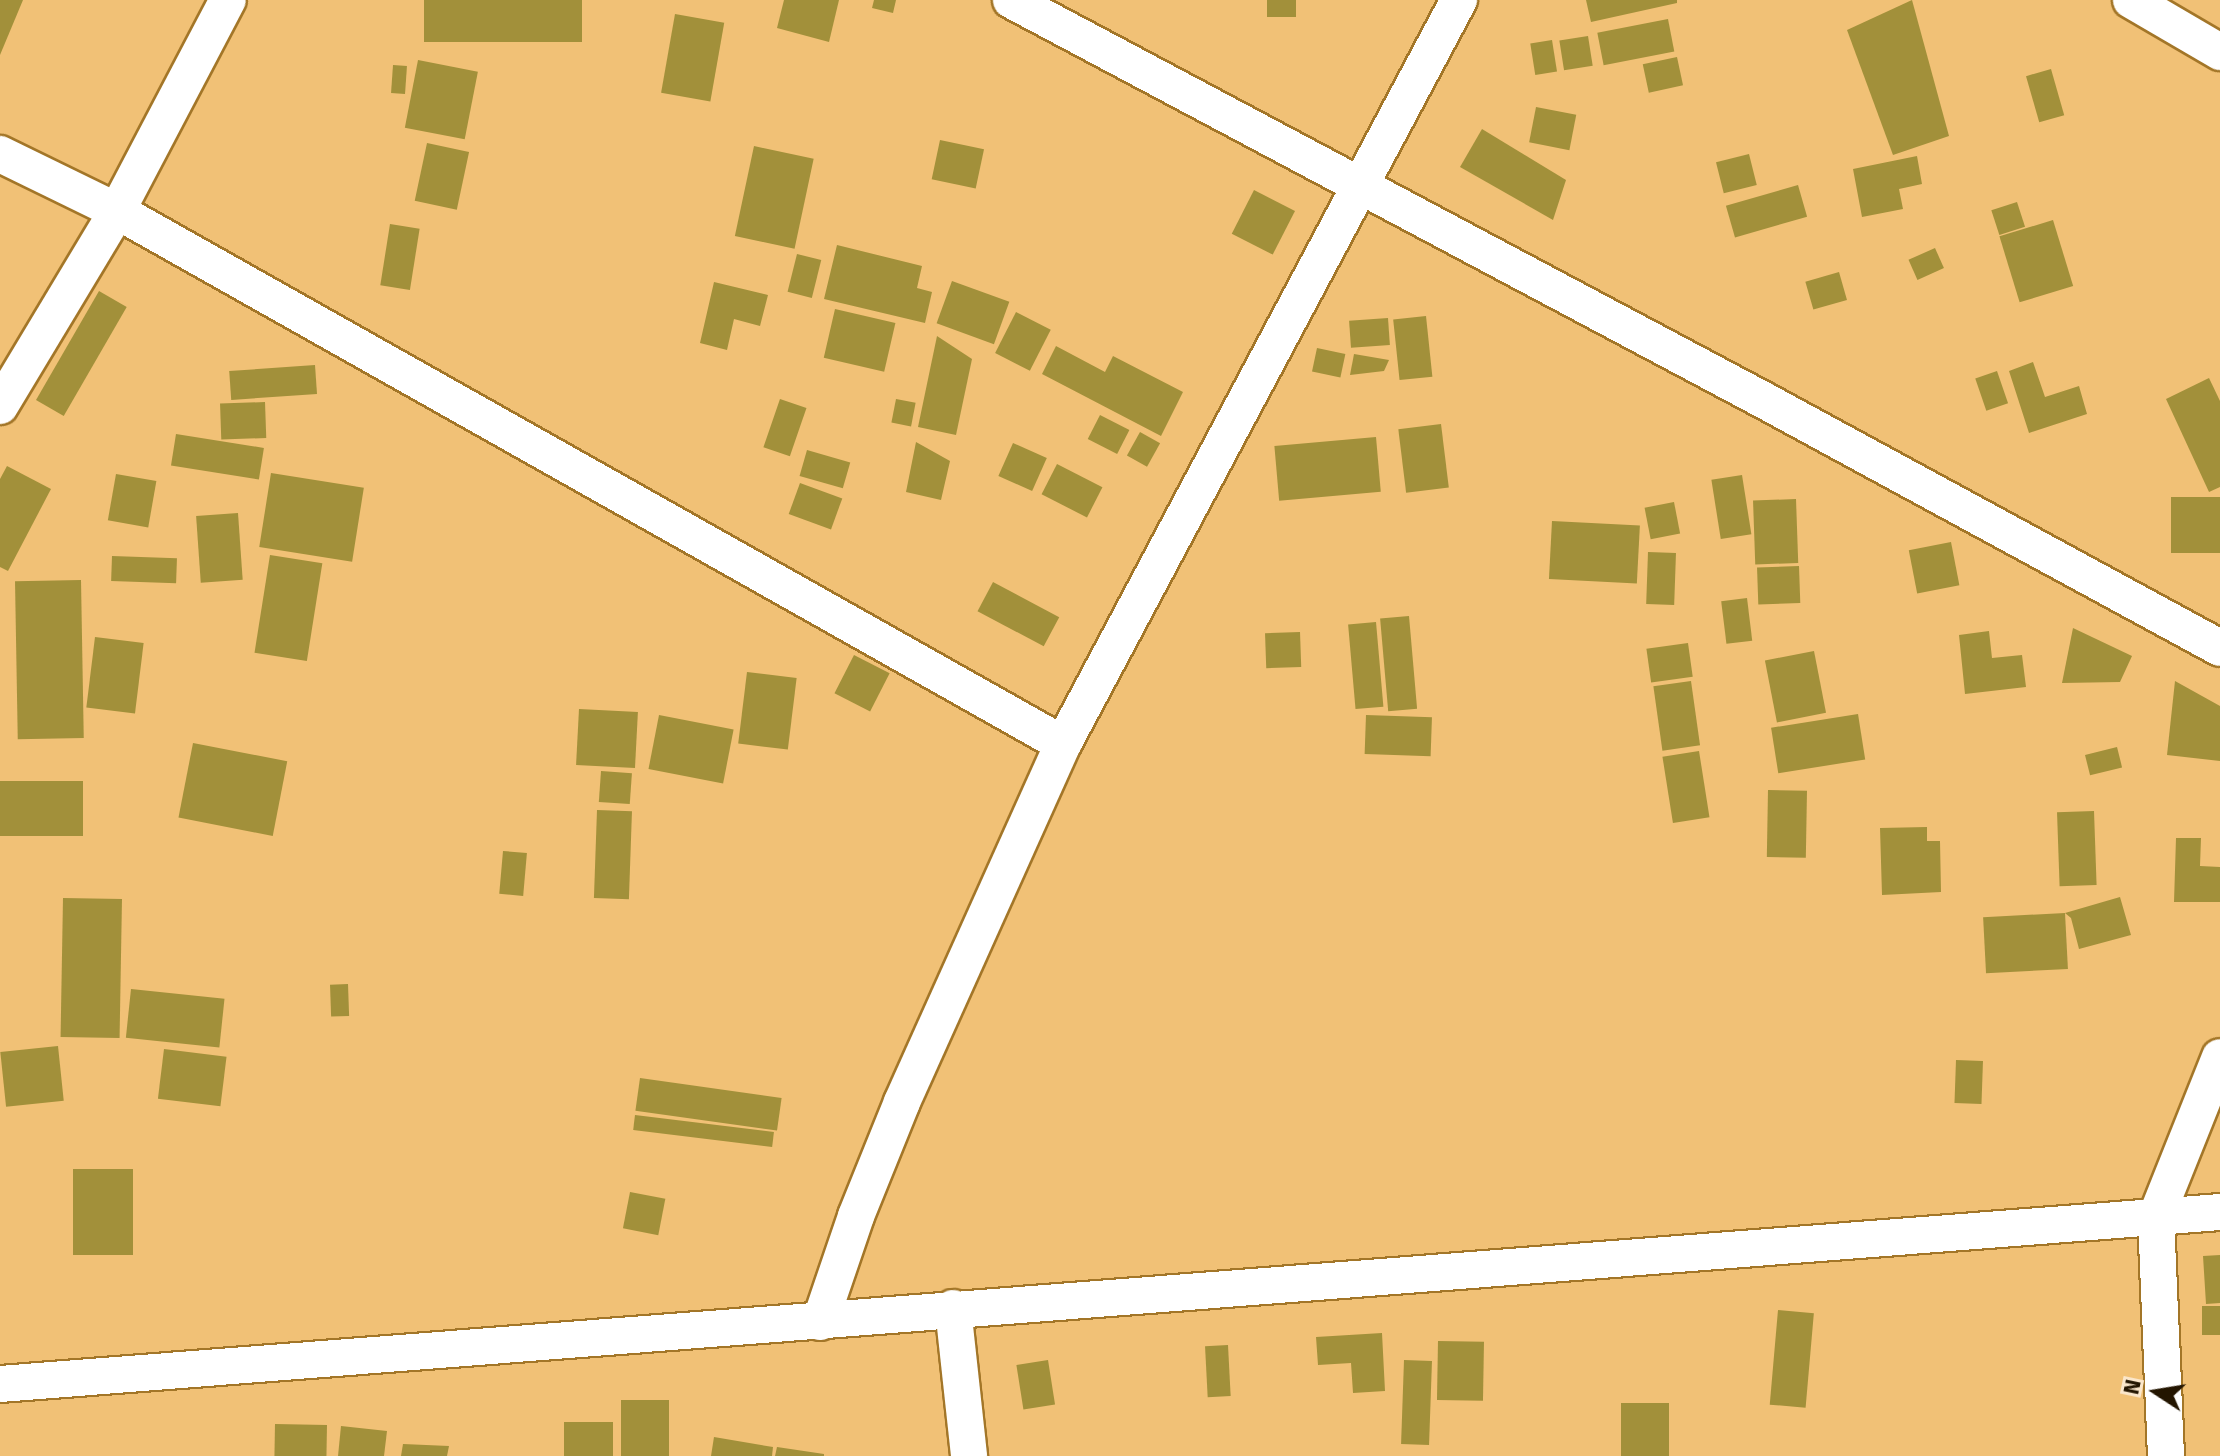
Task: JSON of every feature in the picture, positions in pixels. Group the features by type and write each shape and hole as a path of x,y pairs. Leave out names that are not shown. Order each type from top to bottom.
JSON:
{"street":[{"path":"0,406 117,211 228,0"},
{"path":"1011,0 1767,402 2220,648"},
{"path":"820,1322 856,1216 902,1102 1063,744 1357,186 1459,0"},
{"path":"2131,0 2220,52"},
{"path":"0,154 117,211 1063,744"},
{"path":"2166,1456 2156,1217 2220,1057"},
{"path":"0,1384 2220,1212"},
{"path":"953,1308 969,1456"}],"building":[{"path":"0,0 23,0 0,55"},
{"path":"424,0 582,0 582,42 424,42"},
{"path":"784,0 839,0 829,42 777,28"},
{"path":"874,0 896,0 893,13 872,8"},
{"path":"1267,0 1296,0 1296,17 1267,17"},
{"path":"1586,0 1677,0 1677,3 1591,22"},
{"path":"1912,0 1949,136 1893,155 1847,30"},
{"path":"675,14 724,23 710,101 661,93"},
{"path":"1668,19 1674,51 1604,65 1597,33"},
{"path":"1588,36 1593,66 1564,70 1559,41"},
{"path":"1552,40 1557,72 1535,75 1530,43"},
{"path":"1677,57 1683,85 1649,93 1643,64"},
{"path":"418,60 478,72 465,139 405,128"},
{"path":"393,65 407,66 405,94 391,93"},
{"path":"2051,69 2064,115 2039,122 2026,76"},
{"path":"1536,107 1576,115 1569,150 1529,142"},
{"path":"1482,129 1566,180 1553,220 1460,167"},
{"path":"940,140 984,149 976,188 932,179"},
{"path":"427,143 469,152 457,210 415,201"},
{"path":"754,146 814,159 795,249 735,236"},
{"path":"1749,154 1757,185 1724,193 1716,162"},
{"path":"1917,156 1922,184 1899,189 1903,209 1862,217 1853,169"},
{"path":"1798,185 1807,217 1735,237 1726,206"},
{"path":"1254,190 1295,211 1273,255 1232,234"},
{"path":"2017,202 2025,227 1999,235 1991,210"},
{"path":"2053,220 2073,286 2020,302 1999,236"},
{"path":"390,224 420,229 410,290 380,285"},
{"path":"837,245 922,266 917,288 932,292 925,323 824,299"},
{"path":"1935,248 1944,268 1917,280 1909,260"},
{"path":"797,254 821,260 812,298 788,292"},
{"path":"1839,272 1847,300 1813,310 1805,282"},
{"path":"952,281 1009,302 994,344 937,323"},
{"path":"714,282 768,295 760,326 734,319 727,350 700,343"},
{"path":"99,291 127,307 64,416 36,400"},
{"path":"835,309 895,323 884,372 824,358"},
{"path":"1016,312 1051,330 1030,371 995,353"},
{"path":"1426,316 1432,377 1400,380 1393,319"},
{"path":"1388,318 1390,345 1351,348 1349,321"},
{"path":"937,336 972,359 956,435 918,427"},
{"path":"1056,346 1105,372 1113,356 1183,392 1161,436 1042,374"},
{"path":"1317,348 1345,354 1340,378 1312,371"},
{"path":"1354,354 1389,360 1384,371 1350,375"},
{"path":"2033,362 2045,397 2079,386 2087,414 2029,433 2009,371"},
{"path":"315,365 317,394 231,400 229,371"},
{"path":"1997,371 2008,403 1986,411 1975,378"},
{"path":"2209,378 2220,401 2220,487 2209,492 2166,399"},
{"path":"780,399 806,408 790,456 763,447"},
{"path":"896,399 916,403 911,426 891,423"},
{"path":"265,402 266,438 221,440 220,404"},
{"path":"1100,415 1129,430 1117,454 1088,439"},
{"path":"1441,424 1449,488 1406,493 1398,429"},
{"path":"1140,432 1160,443 1147,467 1127,456"},
{"path":"176,434 264,448 259,480 171,466"},
{"path":"1376,437 1381,492 1279,501 1274,446"},
{"path":"916,442 950,461 941,500 906,492"},
{"path":"1013,443 1047,458 1032,491 998,476"},
{"path":"807,450 850,462 843,488 800,476"},
{"path":"1057,464 1102,487 1087,517 1042,494"},
{"path":"7,466 51,489 8,571 0,567 0,479"},
{"path":"271,473 364,488 352,562 259,547"},
{"path":"116,474 156,481 148,527 108,520"},
{"path":"1742,475 1751,534 1721,539 1711,480"},
{"path":"800,483 842,498 831,529 789,514"},
{"path":"2171,497 2220,497 2220,553 2171,553"},
{"path":"1796,499 1798,563 1755,564 1753,501"},
{"path":"1674,502 1680,533 1651,539 1645,508"},
{"path":"238,513 243,580 201,583 196,516"},
{"path":"1552,521 1640,526 1637,584 1549,579"},
{"path":"1951,542 1959,585 1917,593 1909,550"},
{"path":"1648,552 1676,553 1674,605 1646,604"},
{"path":"270,555 322,563 307,661 255,653"},
{"path":"112,556 177,558 176,583 111,581"},
{"path":"1799,566 1800,603 1758,604 1757,567"},
{"path":"81,580 84,738 18,739 15,581"},
{"path":"993,582 1059,617 1044,646 978,611"},
{"path":"1747,598 1752,641 1726,644 1721,601"},
{"path":"1409,616 1417,709 1388,711 1380,619"},
{"path":"1376,622 1383,707 1356,709 1348,624"},
{"path":"2073,628 2132,656 2120,682 2062,683"},
{"path":"1989,631 1992,658 2022,655 2026,687 1965,694 1959,635"},
{"path":"1300,632 1301,667 1266,668 1265,633"},
{"path":"95,637 144,643 135,713 86,707"},
{"path":"1688,643 1693,677 1651,683 1646,649"},
{"path":"1814,651 1826,713 1777,722 1765,661"},
{"path":"854,655 890,673 870,711 834,693"},
{"path":"747,672 797,678 788,750 738,743"},
{"path":"1691,681 1700,745 1662,751 1653,686"},
{"path":"2175,681 2220,706 2220,761 2167,755"},
{"path":"579,709 638,712 635,768 576,765"},
{"path":"1858,714 1865,759 1778,773 1771,728"},
{"path":"659,715 734,730 723,783 649,769"},
{"path":"1366,715 1432,717 1431,756 1365,754"},
{"path":"193,743 287,761 273,836 178,818"},
{"path":"2117,747 2122,767 2090,775 2085,755"},
{"path":"1699,751 1709,817 1673,823 1662,757"},
{"path":"601,771 632,773 630,804 599,802"},
{"path":"0,781 83,781 83,836 0,836"},
{"path":"1768,790 1807,791 1806,858 1767,857"},
{"path":"597,810 632,811 629,899 594,898"},
{"path":"2094,811 2097,885 2060,886 2057,812"},
{"path":"1927,827 1927,841 1940,841 1941,892 1882,895 1880,828"},
{"path":"2176,838 2201,838 2200,866 2220,867 2220,902 2174,902"},
{"path":"503,851 527,853 523,896 499,894"},
{"path":"2120,897 2131,935 2079,949 2071,918 2065,913"},
{"path":"63,898 122,899 120,1038 61,1037"},
{"path":"2065,913 2068,969 1986,973 1983,917"},
{"path":"348,984 349,1016 331,1017 330,985"},
{"path":"131,989 224,999 219,1048 126,1038"},
{"path":"58,1046 64,1101 6,1107 0,1052"},
{"path":"164,1049 227,1057 220,1106 158,1099"},
{"path":"1956,1060 1983,1061 1981,1104 1954,1103"},
{"path":"640,1078 782,1098 777,1131 635,1111"},
{"path":"635,1115 774,1132 772,1147 633,1130"},
{"path":"73,1169 133,1169 133,1255 73,1255"},
{"path":"630,1192 665,1199 658,1235 623,1228"},
{"path":"2220,1255 2220,1303 2206,1304 2203,1256"},
{"path":"2202,1306 2220,1306 2220,1335 2202,1335"},
{"path":"1778,1310 1814,1313 1806,1408 1770,1405"},
{"path":"1382,1333 1385,1391 1353,1393 1351,1363 1318,1365 1316,1337"},
{"path":"1438,1341 1484,1342 1483,1401 1437,1400"},
{"path":"1228,1345 1231,1396 1208,1397 1205,1346"},
{"path":"1048,1360 1055,1404 1023,1409 1016,1365"},
{"path":"1404,1360 1432,1361 1429,1445 1401,1444"},
{"path":"621,1400 669,1400 669,1456 621,1456"},
{"path":"1621,1403 1669,1403 1669,1456 1621,1456"},
{"path":"564,1422 613,1422 613,1456 564,1456"},
{"path":"275,1424 327,1425 326,1456 274,1456"},
{"path":"341,1426 387,1431 384,1456 338,1456"},
{"path":"714,1437 773,1447 772,1456 711,1456"},
{"path":"403,1444 449,1446 447,1456 401,1456"},
{"path":"777,1447 824,1454 824,1456 775,1456"}]}
